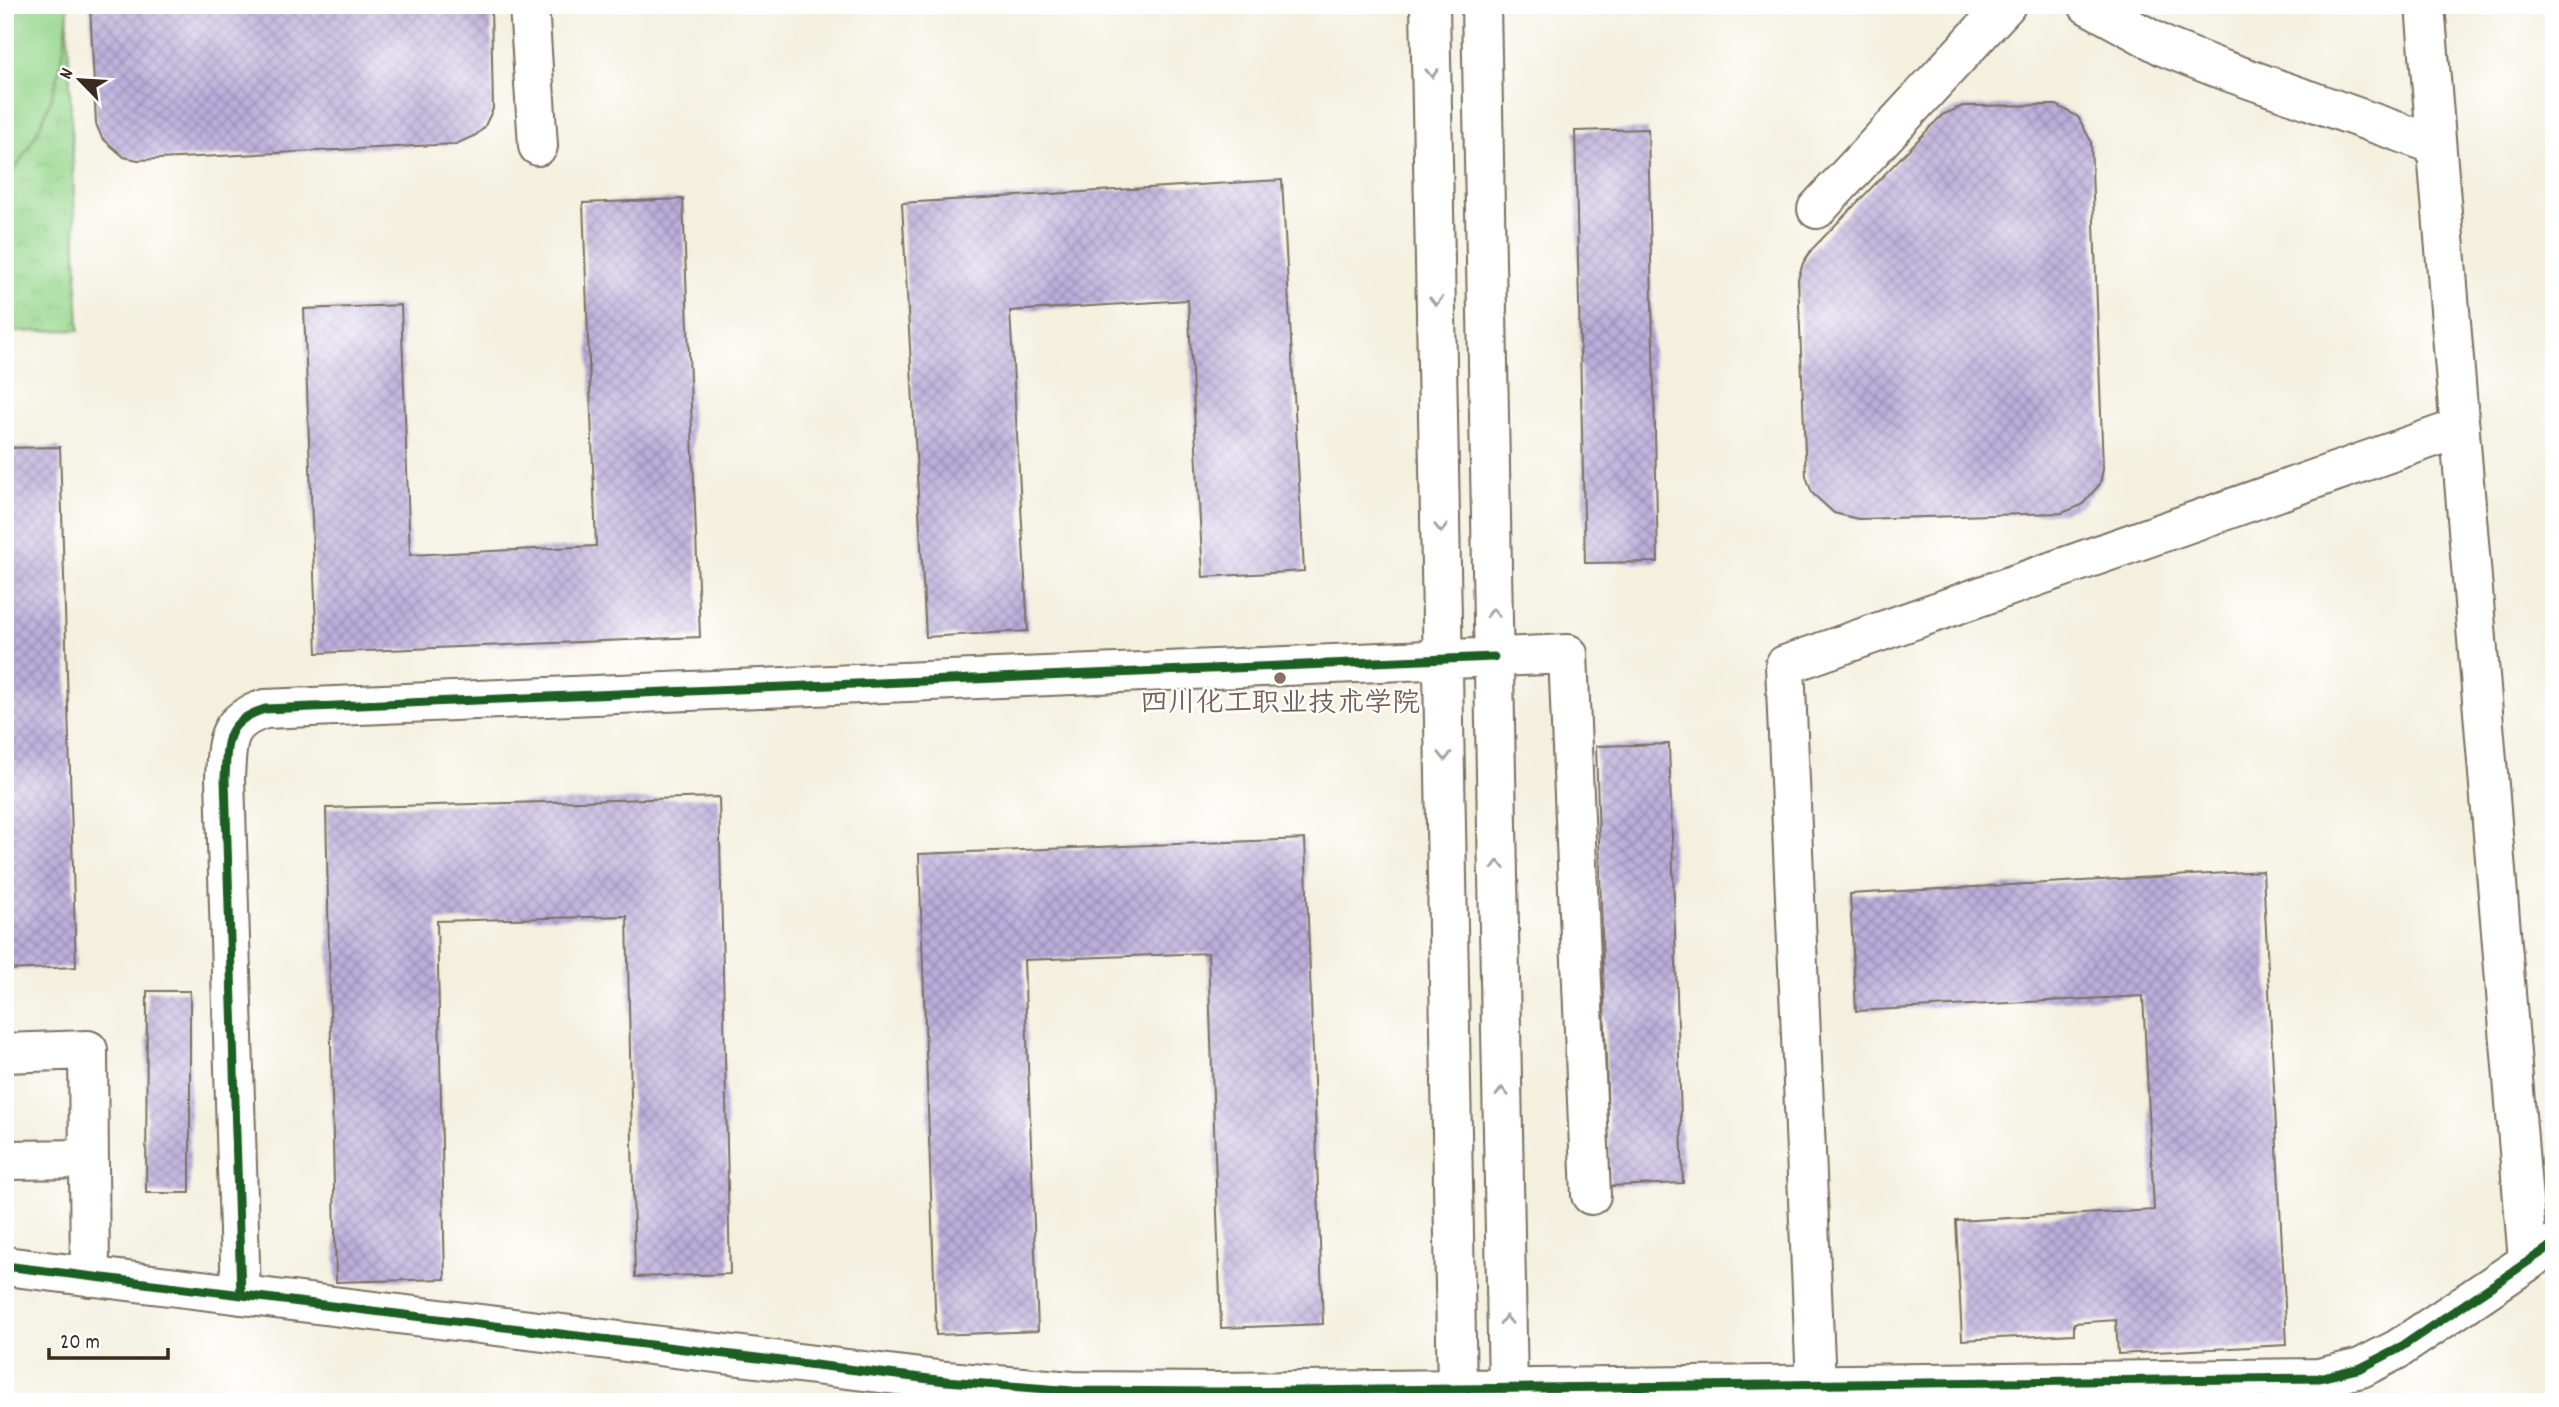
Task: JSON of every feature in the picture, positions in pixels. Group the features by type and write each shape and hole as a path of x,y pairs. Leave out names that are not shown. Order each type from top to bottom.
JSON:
{"street":[{"path":"529,5 538,146"},
{"path":"1430,5 1443,659 1447,1393"},
{"path":"1481,5 1494,657 1518,1393"},
{"path":"1817,209 2006,5"},
{"path":"2088,5 2165,47 2197,60 2436,145"},
{"path":"5,1266 946,1381 1073,1391 1518,1393 1816,1384 2319,1378 2361,1368 2398,1349 2541,1253 2460,428 2425,5"},
{"path":"1816,1384 1785,665 2460,428"},
{"path":"241,1295 225,778 229,735 236,723 249,714 279,709 1568,654 1591,1195"},
{"path":"5,1053 88,1050 90,1277"},
{"path":"5,1160 89,1159"}],"green space":[{"path":"5,5 67,5 79,330 5,332"},
{"path":"8,5 68,5 63,53 51,98 32,141 5,182 5,43"}],"building":[{"path":"90,5 491,5 493,109 484,128 476,135 456,144 138,160 124,157 102,138 96,124"},
{"path":"2057,105 2078,117 2091,141 2103,469 2100,484 2082,505 2062,513 1858,519 1834,513 1812,493 1806,476 1798,279 1803,263 1812,249 1942,115 1963,106"},
{"path":"1648,129 1658,562 1585,563 1575,131"},
{"path":"1282,180 1304,571 1203,577 1188,300 1010,311 1028,631 926,637 902,203"},
{"path":"683,199 700,637 317,653 304,309 401,305 410,555 596,546 583,203"},
{"path":"60,447 76,967 5,970 5,448"},
{"path":"1669,744 1683,1183 1610,1186 1596,746"},
{"path":"719,797 730,1274 635,1277 627,916 437,921 445,1279 336,1282 326,808"},
{"path":"1305,839 1323,1324 1221,1328 1208,953 1024,960 1038,1331 936,1335 919,854"},
{"path":"2263,871 2287,1345 2118,1354 2116,1320 2074,1323 2074,1334 1962,1340 1956,1221 2154,1210 2143,996 1856,1011 1850,894"},
{"path":"147,991 190,991 190,1193 146,1193"}],"cycle path":[{"path":"241,1295 225,778 226,753 231,734 235,726 252,714 265,709 1494,657"},
{"path":"5,1266 946,1381 1073,1391 1218,1392 2319,1378 2361,1368 2398,1349 2554,1244"}],"place":[{"name":"四川化工职业技术学院","path":"1280,678"}]}
